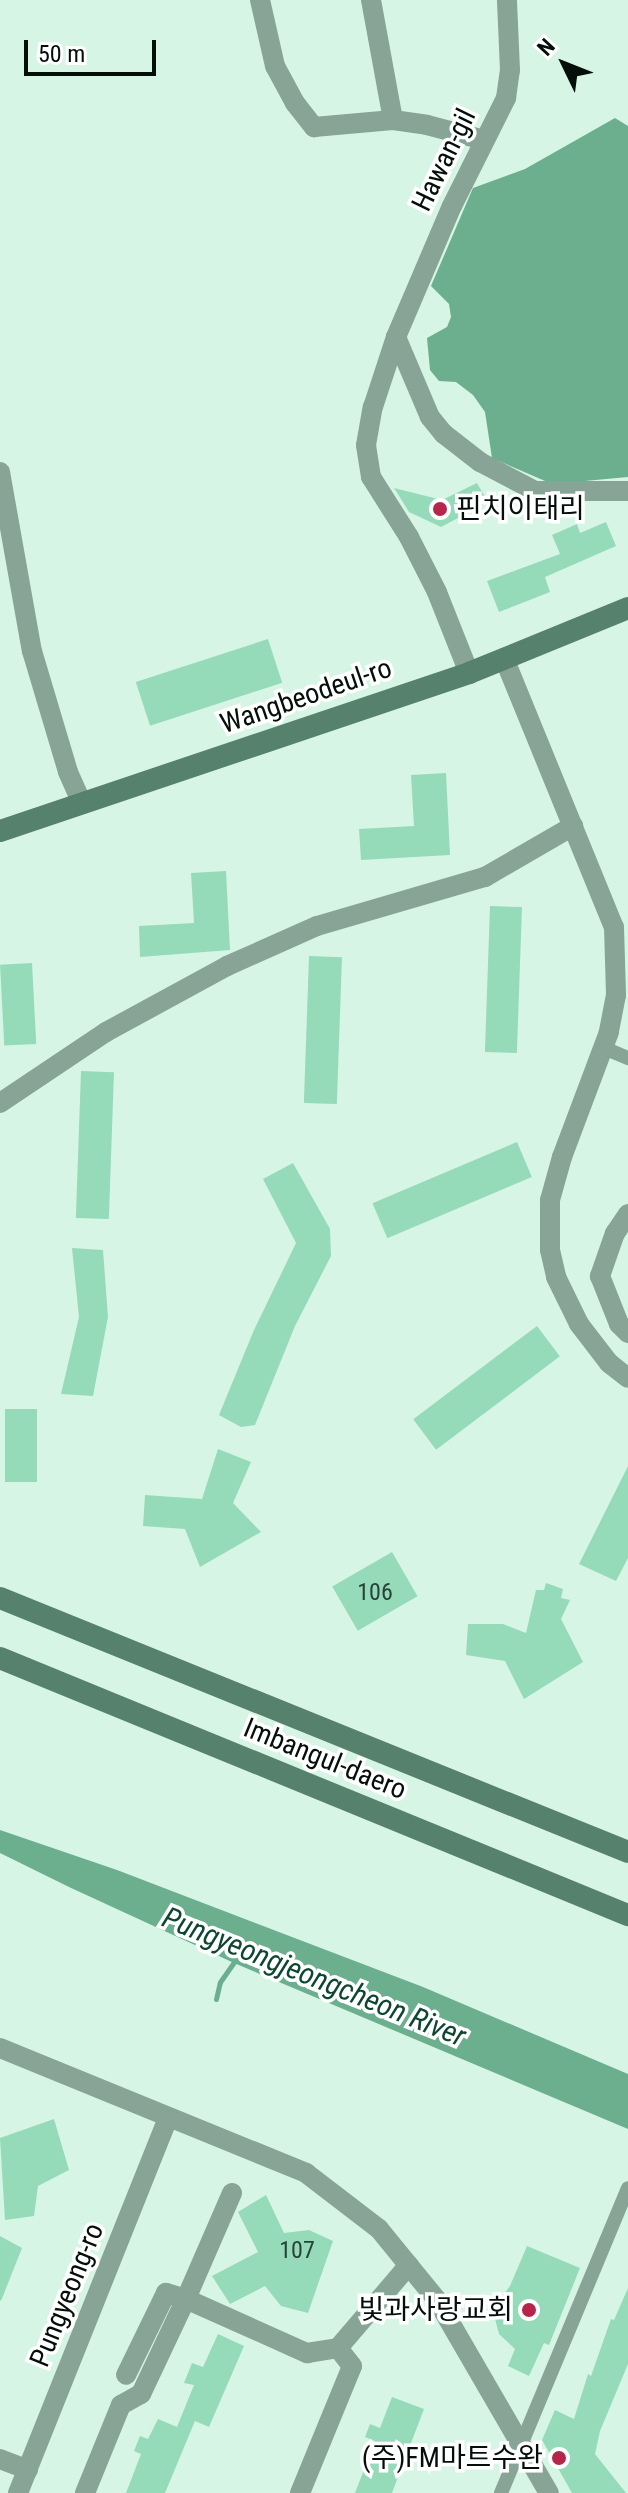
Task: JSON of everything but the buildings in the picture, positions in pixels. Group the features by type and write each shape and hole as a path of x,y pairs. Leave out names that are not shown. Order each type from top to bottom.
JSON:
{"main road":[{"name":"Wangbeodeul-ro","path":"0,831 469,673 628,608"},
{"name":"Imbangul-daero","path":"0,1598 628,1852"},
{"name":"Imbangul-daero","path":"0,1658 628,1915"}],"street":[{"path":"260,0 275,66 295,103 314,127 393,120 427,125 484,140"},
{"path":"371,0 393,120"},
{"name":"Hawan-gil","path":"469,673 437,592 409,537 371,477 367,463 373,407 396,337 484,140 506,98 510,59 507,0"},
{"path":"396,337 430,417 444,434 480,462 535,491 628,491"},
{"path":"0,472 32,651 68,772 82,803"},
{"path":"504,658 614,927 616,995 604,1048 562,1157 550,1200 550,1250 556,1277 579,1324 609,1363 628,1378"},
{"path":"0,1103 106,1032 227,966 317,926 485,877 573,826"},
{"path":"604,1048 628,1058"},
{"path":"628,1214 615,1233 600,1276 619,1324 628,1333"},
{"path":"0,2048 306,2173 379,2229 449,2318 549,2493"},
{"name":"Pungyeong-ro","path":"18,2493 168,2118"},
{"path":"501,2493 627,2192"},
{"path":"85,2493 121,2405 141,2394 232,2193"},
{"path":"126,2375 166,2293 307,2353 338,2348 409,2265"},
{"path":"300,2493 352,2366 338,2348"},
{"path":"0,2459 28,2470"}],"water":[{"path":"615,118 628,126 628,477 552,484 492,458 485,412 473,395 456,382 439,381 430,370 427,338 447,327 451,317 449,304 431,286 473,188 525,169"},
{"name":"Pungyeongjeongcheon River","path":"0,1830 117,1870 423,1987 628,2074 628,2129 234,1963 69,1887 0,1853"}],"waterway":[{"name":"Pungyeongjeongcheon River","path":"216,1999 220,1982 237,1958"}],"place":[{"name":"핀치이태리","path":"440,509"},
{"name":"빛과사랑교회","path":"529,2310"},
{"name":"(주)FM마트수완","path":"559,2458"}]}
